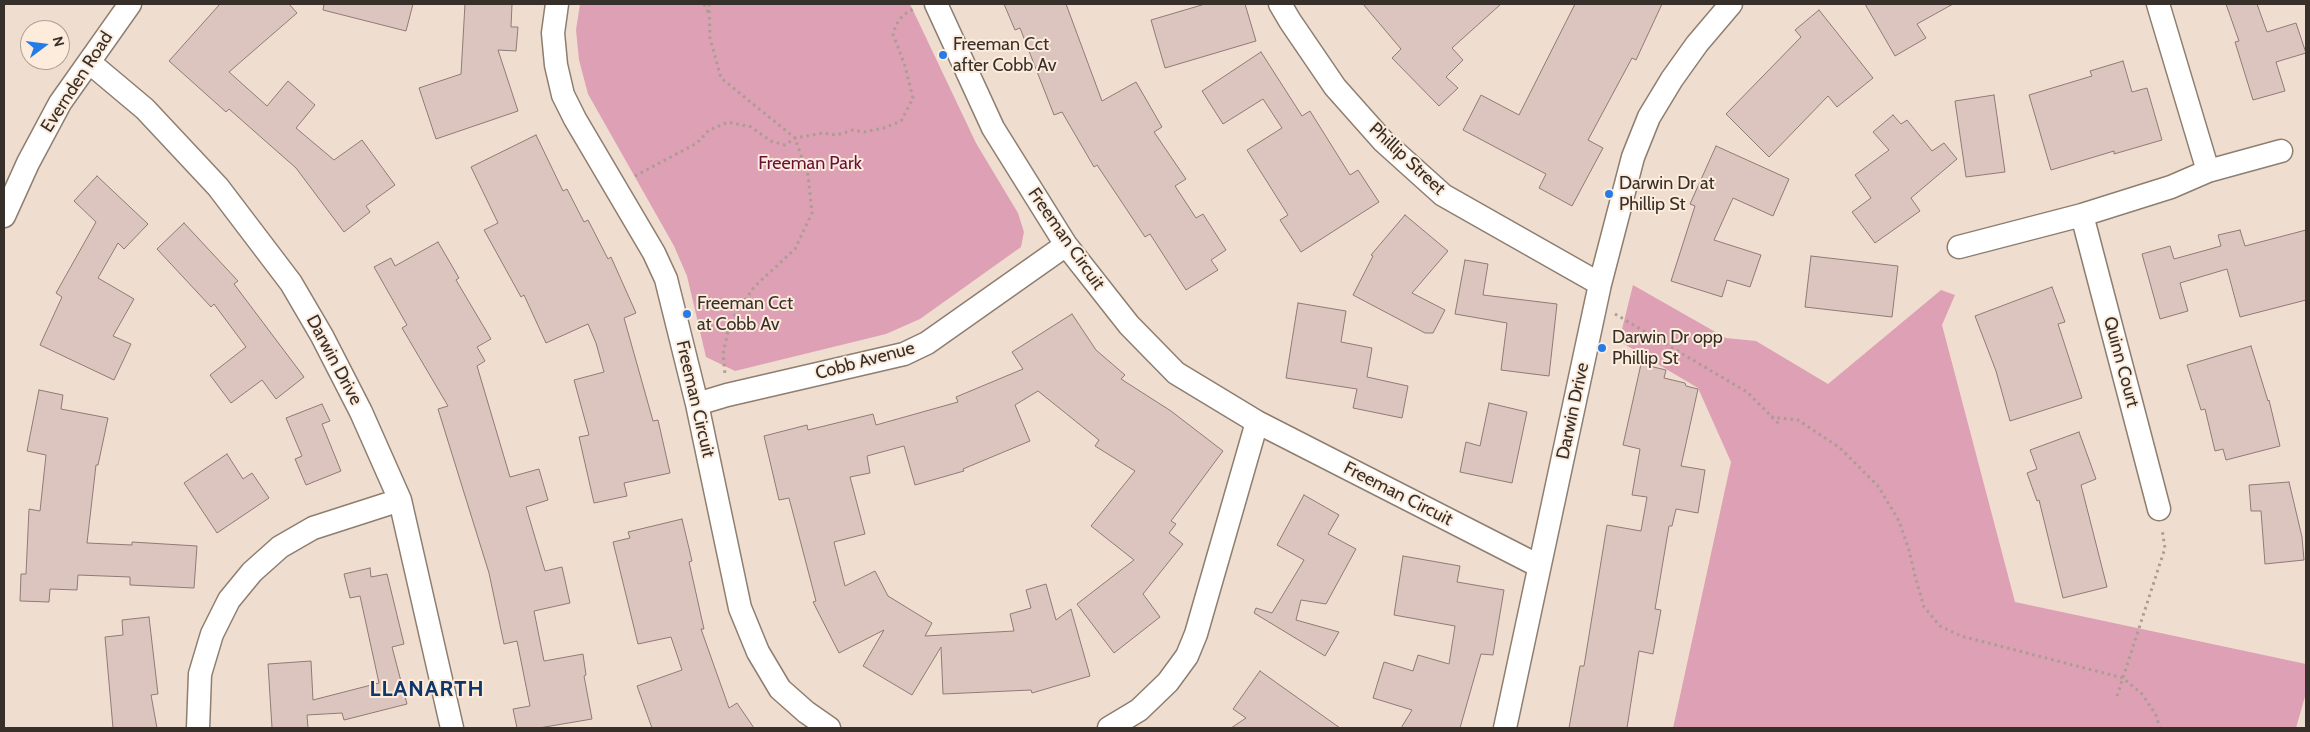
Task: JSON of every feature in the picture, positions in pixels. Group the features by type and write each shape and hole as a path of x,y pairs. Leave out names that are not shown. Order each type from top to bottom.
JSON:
{"street":[{"name":"Evernden Road","path":"4,216 28,163 60,102 130,4"},
{"name":"Freeman Circuit","path":"557,4 553,33 556,64 563,95 614,187 654,253 666,279 697,404 740,608 758,652 780,689 806,712 829,728"},
{"name":"Freeman Circuit","path":"936,4 993,128 1066,245 1129,325 1176,373 1257,422 1539,566"},
{"name":"Phillip Street","path":"1280,4 1335,87 1383,141 1443,194 1600,284"},
{"name":"Darwin Drive","path":"1505,728 1600,284 1633,157 1649,117 1672,79 1697,44 1731,4"},
{"path":"2158,4 2208,171"},
{"name":"Darwin Drive","path":"88,62 145,109 218,186 291,283 322,336 361,412 400,500 452,728"},
{"path":"1959,248 2082,215 2171,187 2208,171 2281,151"},
{"name":"Quinn Court","path":"2082,215 2160,509"},
{"name":"Cobb Avenue","path":"697,404 727,395 904,354 927,343 1066,245"},
{"path":"1109,728 1139,710 1168,682 1186,656 1196,634 1257,422"},
{"path":"198,728 200,674 212,634 229,600 252,572 280,547 313,528 400,500"}],"path":[{"path":"704,4 709,14"},
{"path":"709,4 710,38 721,78 795,138 808,175 812,213 795,249 754,288 730,322 723,354 727,395"},
{"path":"614,187 698,143 709,130 728,122 751,127 771,141 785,145 795,138 823,133 837,135 853,130 864,132 884,128 901,121 913,98 905,66 893,34 903,14 922,4"},
{"path":"1596,307 1618,315 1747,392 1779,424"},
{"path":"1771,417 1798,420 1840,448 1878,486 1899,521 1910,550 1924,607 1940,626 1961,636 2123,678 2142,694 2156,715 2160,728"},
{"path":"2118,696 2164,548 2160,509"}],"green space":[{"name":"Freeman Park","path":"580,4 910,4 976,143 1018,213 1024,232 1021,247 920,319 886,334 735,371 706,357 687,276 674,246 588,94 579,60 576,30"},
{"path":"1633,285 1726,338 1756,341 1828,384 1941,290 1955,295 1942,325 2015,602 2306,664 2306,693 2296,728 1673,728 1731,462 1698,388 1619,341"}],"building":[{"path":"220,4 289,4 297,13 229,72 267,106 288,81 315,105 296,128 334,160 362,140 395,185 366,206 370,212 344,232 296,168 229,109 226,112 169,61"},
{"path":"324,4 413,4 406,31 323,10"},
{"path":"465,4 512,4 511,27 518,27 516,51 498,50 518,111 436,139 419,88 461,74"},
{"path":"1004,4 1066,4 1102,101 1136,82 1162,127 1154,132 1186,179 1175,186 1196,218 1203,214 1226,250 1211,260 1218,270 1186,290 1150,234 1145,237 1097,165 1094,167 1062,112 1054,115 1020,28 1015,30"},
{"path":"1205,4 1245,4 1256,41 1165,68 1151,20"},
{"path":"1363,4 1501,4 1452,48 1463,60 1446,77 1458,88 1439,106 1392,58 1401,49"},
{"path":"1575,4 1662,4 1636,60 1632,58 1588,140 1603,148 1572,206 1539,188 1546,174 1463,130 1481,95 1519,115"},
{"path":"1865,4 1953,4 1917,24 1926,38 1895,56"},
{"path":"2226,4 2257,4 2267,32 2296,23 2306,53 2276,62 2285,91 2253,100 2235,42 2239,41"},
{"path":"1819,10 1873,78 1837,107 1828,96 1769,157 1726,114 1801,37 1795,30"},
{"path":"1261,52 1302,116 1310,111 1350,175 1358,170 1379,202 1301,252 1280,220 1288,215 1247,150 1282,128 1263,99 1223,124 1202,91"},
{"path":"2123,61 2132,92 2147,88 2162,140 2114,154 2114,151 2051,170 2029,95 2092,76 2090,71"},
{"path":"1994,95 2005,172 1966,177 1955,101"},
{"path":"1893,115 1901,124 1907,120 1932,151 1944,143 1957,159 1911,198 1920,211 1875,243 1852,212 1871,198 1855,175 1889,150 1873,132"},
{"path":"536,135 563,191 567,189 584,222 588,220 608,259 611,257 636,313 624,318 653,421 658,420 670,473 624,483 627,496 594,503 579,437 589,435 574,380 604,372 596,343 588,324 546,343 524,295 521,297 484,230 498,223 471,167"},
{"path":"1716,146 1789,179 1773,216 1733,198 1714,240 1761,255 1750,287 1727,280 1722,297 1671,281 1695,206 1690,204"},
{"path":"97,176 148,224 124,249 118,243 98,278 134,299 113,336 131,344 114,380 40,345 62,297 56,293 96,222 74,201"},
{"path":"1405,215 1448,251 1412,293 1445,310 1433,333 1425,333 1353,295 1373,256 1371,255"},
{"path":"184,223 238,281 234,284 304,377 276,399 262,380 231,403 210,375 246,347 214,304 211,307 157,249"},
{"path":"2240,230 2245,246 2306,230 2306,300 2240,317 2227,269 2180,283 2188,311 2160,319 2142,254 2170,246 2174,259 2221,246 2218,235"},
{"path":"438,242 459,278 456,280 491,339 477,347 485,361 477,366 510,477 539,469 548,500 526,507 545,571 562,567 570,603 534,611 544,661 583,654 586,675 584,676 592,719 539,728 517,728 513,709 530,706 517,641 504,644 489,573 438,409 448,406 402,328 407,325 374,267 391,258 395,266"},
{"path":"1811,256 1898,266 1892,317 1805,307"},
{"path":"1465,260 1488,264 1483,295 1557,304 1549,376 1501,370 1507,323 1455,314"},
{"path":"2052,287 2065,322 2058,324 2082,398 2010,421 1996,371 1975,316"},
{"path":"1298,303 1346,311 1341,342 1372,348 1367,377 1408,386 1402,418 1353,408 1357,389 1286,378"},
{"path":"1072,314 1096,350 1125,375 1121,379 1171,411 1223,451 1171,521 1176,524 1169,533 1183,544 1143,594 1160,617 1114,653 1077,604 1134,560 1091,526 1135,471 1095,446 1099,440 1038,391 1015,405 1030,441 963,469 964,471 915,485 904,446 867,456 870,473 850,477 865,534 834,542 845,586 875,571 888,596 932,623 925,636 1014,631 1010,614 1031,608 1026,590 1046,584 1056,620 1071,609 1090,676 1032,693 1031,690 943,694 941,647 912,695 863,666 884,630 839,653 813,602 816,601 789,498 779,500 764,436 807,425 808,430 873,414 876,425 958,402 956,397 1023,369 1012,352"},
{"path":"2251,346 2269,400 2280,446 2226,460 2223,449 2215,451 2205,409 2201,410 2187,365"},
{"path":"1641,364 1666,370 1664,378 1685,383 1686,386 1698,389 1681,466 1705,470 1698,513 1676,509 1672,526 1669,526 1655,609 1661,610 1653,654 1639,651 1627,728 1569,728 1580,666 1584,666 1607,525 1641,531 1647,497 1632,495 1640,449 1623,445"},
{"path":"39,390 63,395 61,409 108,418 98,465 96,465 87,543 132,545 132,542 197,546 194,588 130,585 130,577 78,575 77,590 50,589 49,602 20,601 21,574 26,574 29,509 40,511 46,455 27,451"},
{"path":"1489,403 1527,412 1512,483 1460,472 1466,442 1480,446"},
{"path":"322,404 330,421 322,424 341,471 306,485 295,459 302,456 286,418"},
{"path":"2079,432 2096,479 2081,485 2107,587 2063,598 2039,500 2037,501 2027,473 2037,469 2030,450"},
{"path":"227,454 243,479 252,473 269,498 217,533 184,483"},
{"path":"2289,482 2302,537 2304,560 2265,564 2261,511 2251,511 2249,485"},
{"path":"1304,495 1339,515 1328,534 1356,549 1326,604 1301,600 1296,620 1339,632 1325,656 1254,613 1256,608 1272,613 1304,560 1277,545"},
{"path":"682,519 692,561 689,562 704,629 701,629 729,708 737,703 754,728 652,728 637,686 682,670 671,637 638,644 613,542 630,538 628,532"},
{"path":"1403,556 1460,566 1457,582 1504,590 1493,655 1481,654 1460,728 1401,728 1412,710 1373,698 1384,662 1413,671 1418,655 1449,664 1455,626 1394,615"},
{"path":"370,568 371,577 387,574 404,644 392,647 407,704 344,720 342,713 307,715 308,728 272,728 268,664 311,661 313,700 379,683 360,596 350,598 344,574"},
{"path":"149,617 158,694 151,695 157,728 113,728 105,637 123,635 122,620"},
{"path":"1260,671 1340,728 1231,728 1246,718 1233,709"}],"place":[{"name":"Freeman Cct after Cobb Av","path":"943,55"},
{"name":"Darwin Dr at Phillip St","path":"1609,194"},
{"name":"Freeman Cct at Cobb Av","path":"687,314"},
{"name":"Darwin Dr opp Phillip St","path":"1602,348"}],"district":[{"name":"LLANARTH","path":"427,690"}]}
